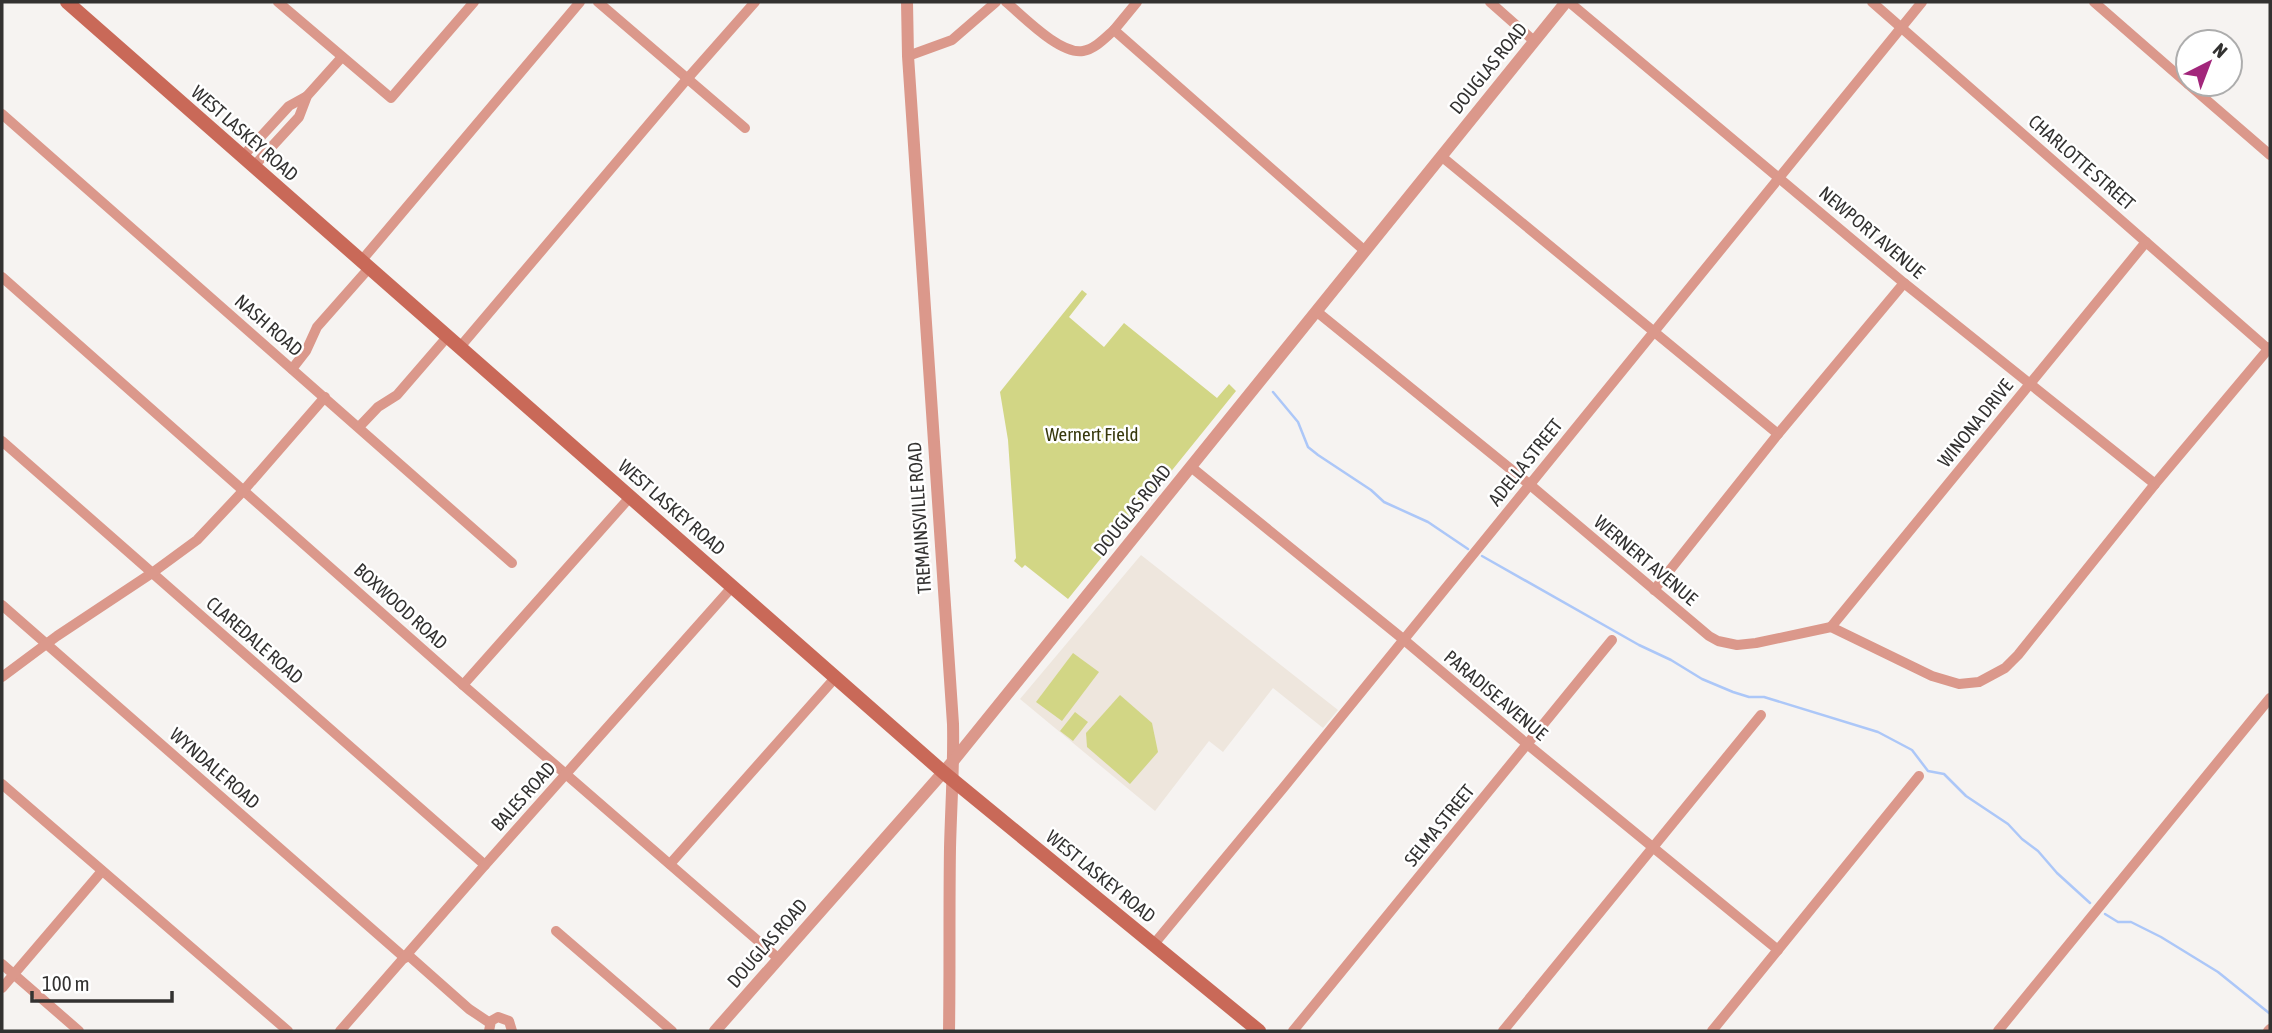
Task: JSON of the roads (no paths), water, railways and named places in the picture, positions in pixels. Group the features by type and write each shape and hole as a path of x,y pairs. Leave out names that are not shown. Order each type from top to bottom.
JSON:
{"main road":[{"name":"WEST LASKEY ROAD","path":"67,2 947,775 1259,1031"}],"street":[{"path":"278,2 391,98 474,2"},
{"path":"292,369 306,351 317,327 366,264 580,2"},
{"path":"598,2 745,128"},
{"path":"460,348 755,2"},
{"name":"TREMAINSVILLE ROAD","path":"907,2 908,56 954,760"},
{"path":"908,56 952,40 996,2"},
{"path":"1006,2 1056,43 1070,50 1083,51 1100,43 1137,2"},
{"path":"1490,2 1534,41"},
{"name":"DOUGLAS ROAD","path":"715,1031 947,775 954,760 1567,2"},
{"name":"NEWPORT AVENUE","path":"1567,2 1904,283 2155,484"},
{"name":"CHARLOTTE STREET","path":"1872,2 2269,348"},
{"name":"ADELLA STREET","path":"1154,944 1922,2"},
{"path":"2094,2 2174,72"},
{"path":"1114,30 1365,251"},
{"path":"249,161 299,117 307,96 342,57"},
{"path":"2204,98 2270,155"},
{"name":"NASH ROAD","path":"2,114 512,563"},
{"path":"1441,156 1778,434"},
{"name":"WINONA DRIVE","path":"1831,627 2146,242"},
{"name":"BOXWOOD ROAD","path":"2,277 463,685 779,959"},
{"path":"1654,590 1778,434 1904,283"},
{"name":"WERNERT AVENUE","path":"1316,311 1529,484 1709,636 1737,645 1831,627"},
{"path":"359,427 378,407 397,395 448,336"},
{"path":"1831,627 1932,676 1959,684 1979,682 2005,668 2269,348"},
{"path":"2,677 197,540 324,397"},
{"name":"CLAREDALE ROAD","path":"2,441 485,864"},
{"name":"PARADISE AVENUE","path":"1191,467 1778,950"},
{"path":"463,685 631,496"},
{"name":"BALES ROAD","path":"340,1031 733,586"},
{"name":"WYNDALE ROAD","path":"2,605 489,1027 494,1018 504,1017 511,1024 512,1031"},
{"name":"SELMA STREET","path":"1293,1031 1612,640"},
{"path":"670,864 835,678"},
{"path":"1998,1031 2270,698"},
{"path":"1503,1031 1761,715"},
{"path":"947,775 949,1031"},
{"path":"1712,1031 1919,776"},
{"path":"2,784 288,1031"},
{"path":"2,988 102,871"},
{"path":"556,931 672,1031"},
{"path":"2,964 79,1031"}],"waterway":[{"path":"1273,392 1298,422 1308,447 1384,502 1428,522 1468,549"},
{"path":"1482,556 1702,679 1749,697 1764,697 1878,732 1912,750 1928,771 1944,774 1966,796 2008,824 2090,903"},
{"path":"2105,914 2118,922 2131,922 2161,937 2218,972 2269,1013"}],"park label":[{"name":"Wernert Field","path":"1092,434"}]}
